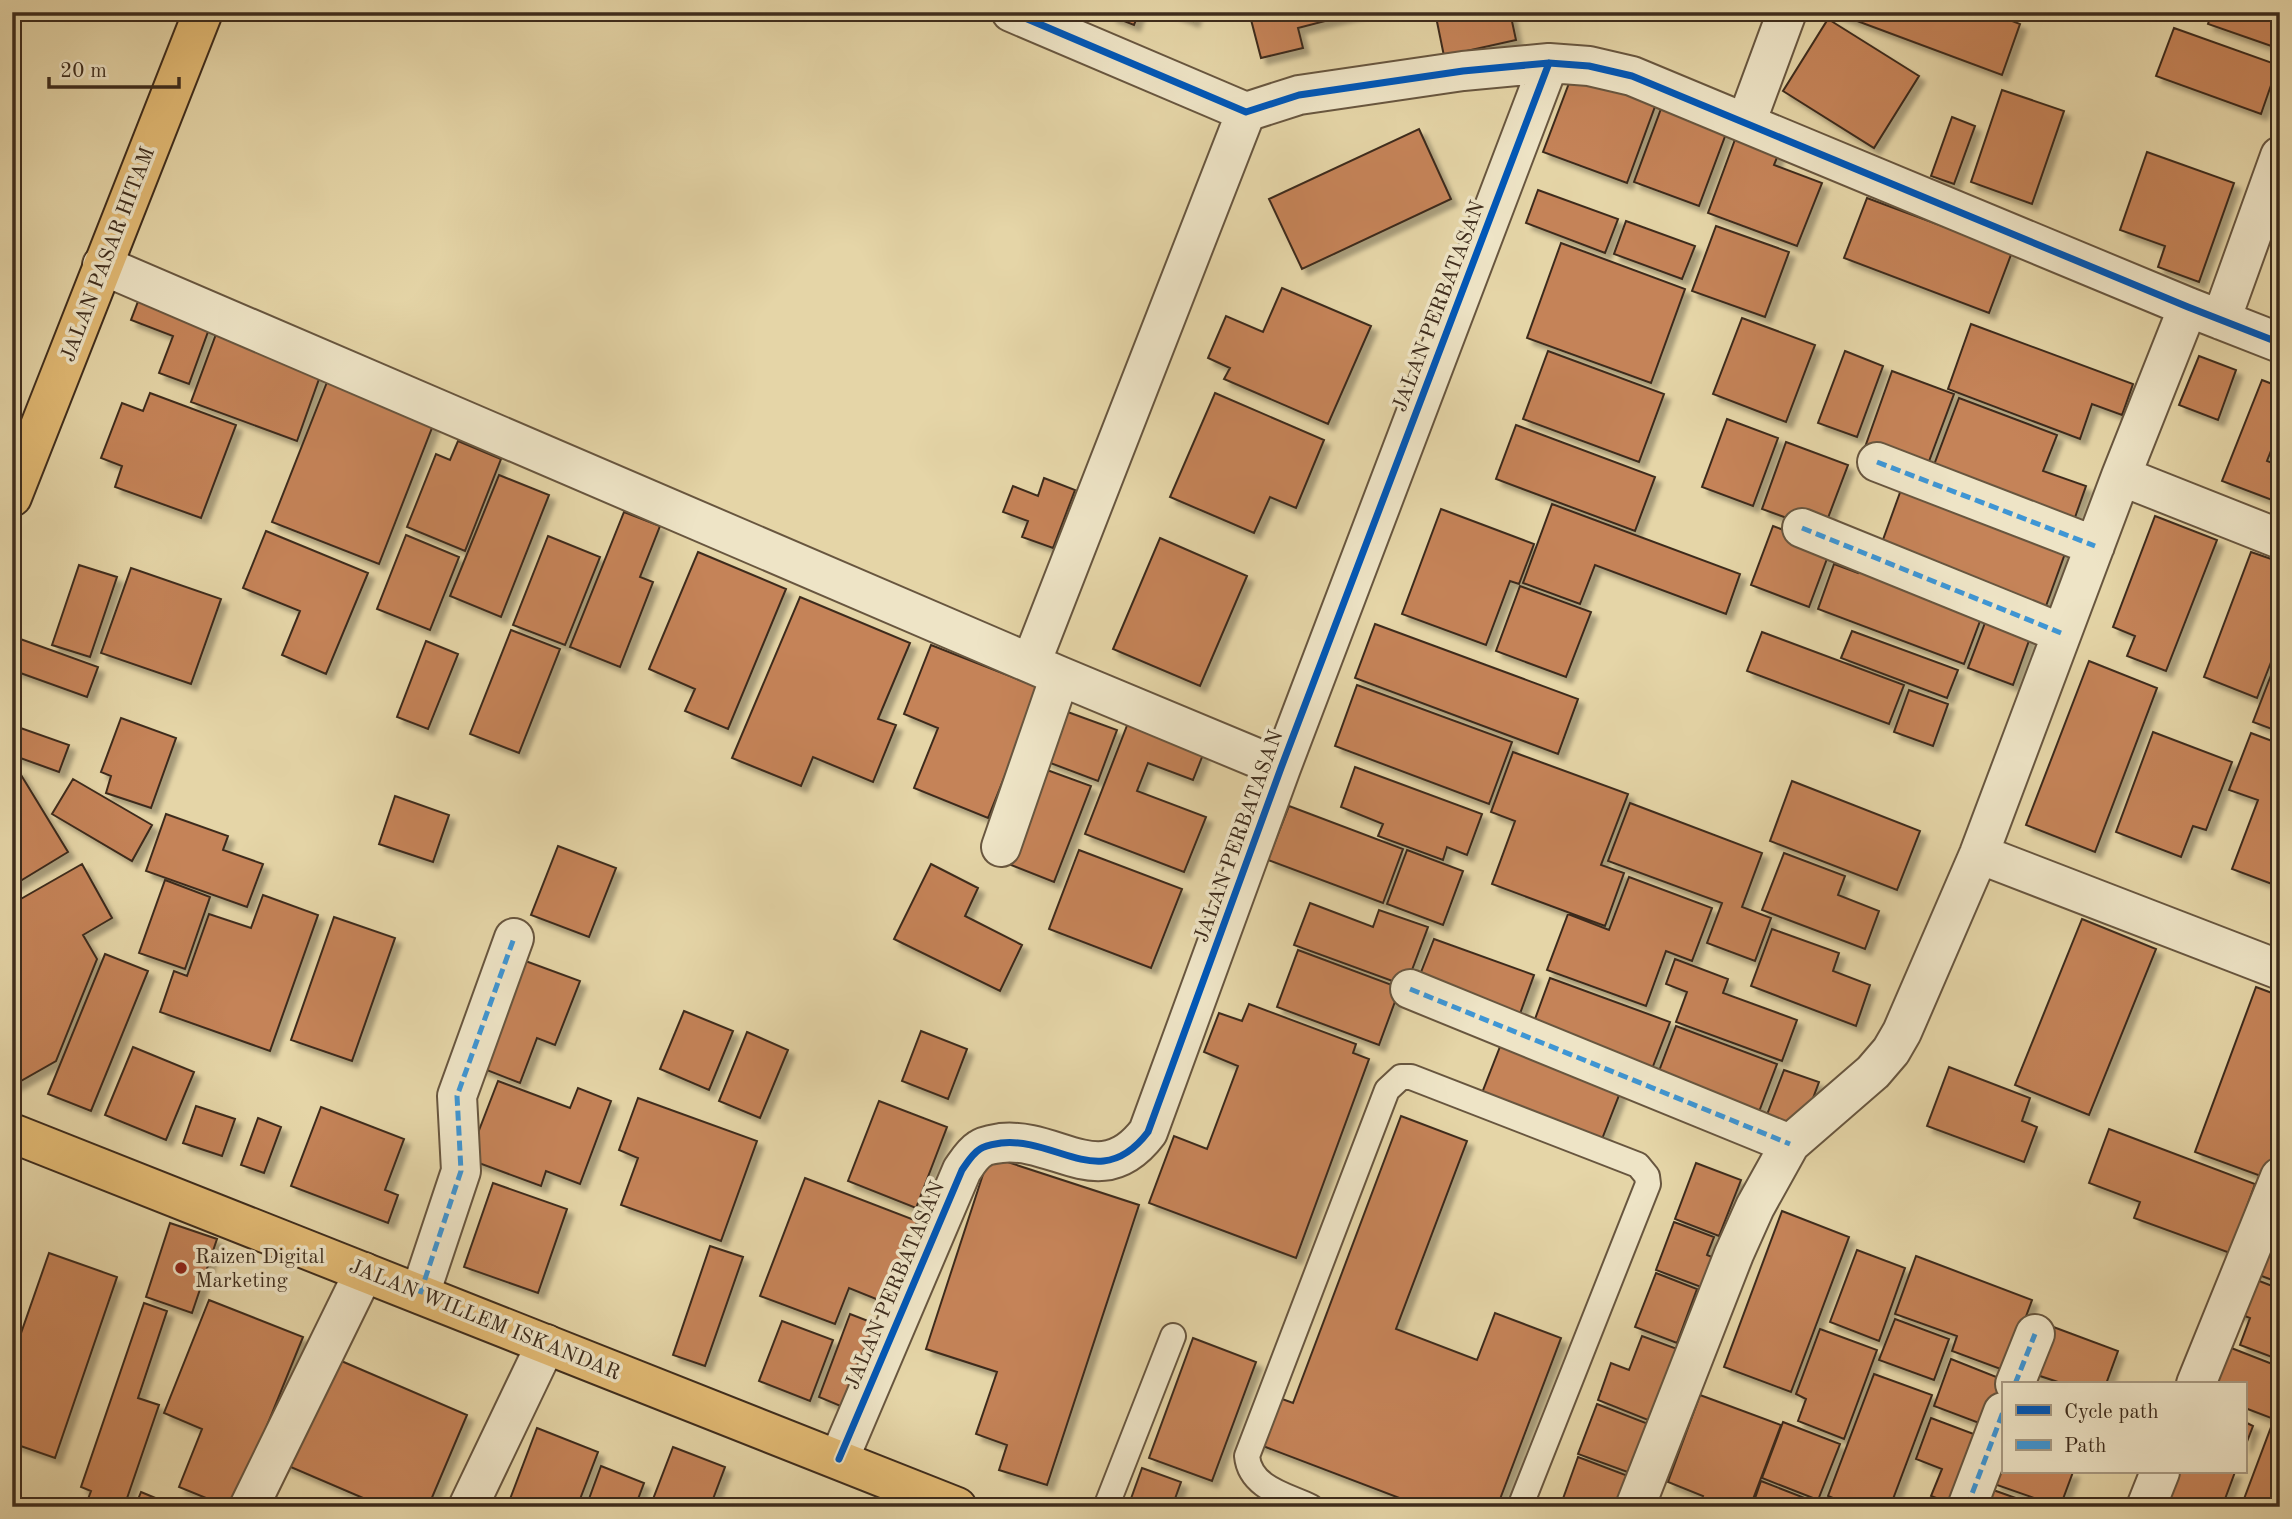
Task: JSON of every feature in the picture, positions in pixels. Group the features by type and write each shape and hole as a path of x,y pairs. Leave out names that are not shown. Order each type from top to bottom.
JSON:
{"main road":[{"name":"JALAN PASAR HITAM","path":"12,497 203,12"},
{"name":"JALAN WILLEM ISKANDAR","path":"12,1133 957,1507"}],"street":[{"path":"1011,12 1246,112 1298,95 1462,71 1549,63 1589,66 1632,76 2204,314 2280,343"},
{"path":"1746,123 1787,12"},
{"name":"JALAN PERBATASAN","path":"839,1460 962,1170 971,1157 980,1148 1009,1142 1100,1162 1126,1153 1148,1132 1281,768 1549,63"},
{"path":"1001,847 1046,670 1246,112"},
{"path":"1635,1507 1734,1254 1755,1207 1790,1144 1873,1072 1891,1051 1902,1032 1979,854 2121,476 2204,314 2280,156"},
{"path":"102,265 1281,768"},
{"path":"1877,462 2095,545"},
{"path":"2121,476 2280,539"},
{"path":"1802,528 2061,633"},
{"path":"1979,854 2280,970"},
{"path":"421,1294 461,1171 457,1096 514,938"},
{"path":"1410,989 1790,1144"},
{"path":"2197,1382 2280,1177"},
{"path":"249,1507 364,1272"},
{"path":"2016,1382 2035,1334"},
{"path":"468,1507 546,1343"},
{"path":"1967,1507 2002,1415"},
{"path":"2146,1507 2159,1474"}],"lane":[{"path":"1311,1507 1259,1483 1251,1474 1247,1456 1387,1090 1401,1077 1411,1077 1638,1164 1647,1176 1648,1184 1520,1507"},
{"path":"1105,1507 1173,1336"}],"building":[{"path":"1112,12 1139,12 1134,25 1111,16"},
{"path":"1171,12 1196,12 1193,21"},
{"path":"1249,12 1360,12 1298,28 1303,48 1261,58"},
{"path":"1435,12 1510,12 1516,40 1444,56"},
{"path":"1833,12 1989,12 2020,24 2002,75"},
{"path":"2212,12 2280,12 2280,49 2208,24"},
{"path":"1828,19 1919,76 1874,148 1783,91"},
{"path":"2174,28 2278,65 2261,114 2156,76"},
{"path":"1574,70 1657,101 1627,183 1543,152"},
{"path":"2002,90 2064,111 2032,204 1971,182"},
{"path":"1662,106 1727,131 1699,206 1634,182"},
{"path":"1952,117 1975,126 1954,184 1931,176"},
{"path":"1419,129 1451,199 1302,269 1269,199"},
{"path":"1737,134 1780,150 1774,165 1822,183 1797,246 1708,213"},
{"path":"2147,152 2234,183 2199,282 2158,267 2165,246 2120,230"},
{"path":"1538,190 1618,219 1605,253 1526,223"},
{"path":"1867,198 2012,252 1989,313 1844,258"},
{"path":"1626,221 1695,246 1682,279 1614,254"},
{"path":"1716,226 1789,252 1765,317 1692,291"},
{"path":"1561,243 1685,289 1651,383 1527,338"},
{"path":"1282,288 1371,326 1328,424 1224,379 1230,368 1208,358 1226,316 1263,332"},
{"path":"142,291 213,318 189,384 159,373 173,336 131,320"},
{"path":"1742,318 1815,345 1786,422 1713,394"},
{"path":"1971,324 2133,384 2122,415 2092,404 2080,439 1948,389"},
{"path":"219,326 324,365 297,441 191,402"},
{"path":"1548,351 1664,394 1639,462 1523,419"},
{"path":"1845,351 1883,366 1857,437 1818,423"},
{"path":"2199,356 2236,370 2218,420 2179,405"},
{"path":"1892,371 1954,394 1925,472 1864,450"},
{"path":"331,372 437,415 379,564 272,522"},
{"path":"2262,380 2280,387 2280,428 2267,461 2280,466 2280,503 2222,481"},
{"path":"150,393 236,425 201,518 115,487 122,466 101,458 122,403 143,411"},
{"path":"1215,393 1324,440 1296,508 1270,497 1254,533 1170,497"},
{"path":"1959,398 2057,435 2043,471 2086,486 2072,526 1931,473"},
{"path":"1727,419 1778,438 1753,506 1702,487"},
{"path":"1516,425 1655,477 1635,531 1496,479"},
{"path":"458,441 501,459 465,551 407,527 436,454 450,460"},
{"path":"1786,442 1848,465 1823,531 1762,509"},
{"path":"499,475 549,495 501,617 450,596"},
{"path":"1044,478 1075,490 1053,548 1022,537 1028,521 1003,512 1013,486 1038,496"},
{"path":"1902,487 2067,548 2042,617 1880,548"},
{"path":"1552,504 1740,574 1726,614 1595,565 1580,604 1523,583"},
{"path":"1441,509 1534,544 1519,584 1510,581 1486,645 1402,614"},
{"path":"624,512 660,526 640,577 653,582 620,667 570,647"},
{"path":"2155,516 2217,540 2166,671 2127,656 2135,636 2113,627"},
{"path":"1773,526 1831,548 1809,607 1751,585"},
{"path":"266,531 368,573 326,674 282,655 300,611 243,588"},
{"path":"406,535 459,557 430,630 377,609"},
{"path":"548,536 600,557 565,645 513,625"},
{"path":"1160,538 1247,576 1200,686 1113,649"},
{"path":"698,552 786,589 728,729 685,711 695,689 649,669"},
{"path":"2251,552 2280,562 2280,639 2257,698 2204,677"},
{"path":"1864,559 1986,605 1964,664 1818,609 1834,564 1858,573"},
{"path":"79,565 117,577 90,657 52,645"},
{"path":"131,568 221,599 191,684 101,653"},
{"path":"1520,586 1591,612 1566,677 1496,651"},
{"path":"800,597 910,643 878,719 896,725 873,782 813,757 801,786 732,758"},
{"path":"1991,607 2035,624 2013,685 1968,668"},
{"path":"1375,624 1578,699 1558,754 1355,678"},
{"path":"511,630 560,649 519,753 470,734"},
{"path":"1852,631 1958,670 1947,698 1841,658"},
{"path":"1762,632 1904,685 1889,724 1747,671"},
{"path":"12,636 98,667 87,697 12,670"},
{"path":"426,641 458,654 428,729 397,717"},
{"path":"931,645 1040,688 988,818 914,788 938,728 904,714"},
{"path":"2280,652 2280,732 2253,722"},
{"path":"2089,661 2157,688 2095,852 2026,825"},
{"path":"1357,685 1512,742 1489,804 1335,746"},
{"path":"1909,690 1948,704 1933,746 1894,732"},
{"path":"1065,711 1117,730 1098,781 1045,761"},
{"path":"121,718 176,738 151,808 106,793 111,776 101,772"},
{"path":"1128,723 1204,752 1193,780 1148,763 1137,791 1206,817 1184,872 1085,834"},
{"path":"12,725 69,745 59,772 12,755"},
{"path":"2153,732 2232,762 2206,830 2193,826 2181,857 2116,832"},
{"path":"2251,733 2280,744 2280,887 2232,869 2258,800 2229,790"},
{"path":"1513,752 1628,794 1601,865 1624,873 1605,926 1492,884 1515,821 1491,812"},
{"path":"1355,767 1482,814 1467,855 1447,847 1443,860 1378,836 1383,824 1341,807"},
{"path":"18,770 68,852 12,886 12,774"},
{"path":"1047,770 1091,786 1054,882 1011,865"},
{"path":"73,779 152,825 132,861 52,814"},
{"path":"1792,781 1920,831 1897,890 1770,841"},
{"path":"395,796 449,815 433,862 379,844"},
{"path":"1630,803 1762,853 1742,907 1771,918 1755,961 1707,943 1722,903 1608,861"},
{"path":"1289,806 1403,849 1383,903 1268,860"},
{"path":"166,814 228,836 223,850 263,864 247,907 146,871"},
{"path":"558,846 616,868 589,937 531,915"},
{"path":"1079,850 1182,889 1151,968 1049,929"},
{"path":"1407,850 1463,871 1443,925 1387,904"},
{"path":"1784,853 1845,876 1838,895 1879,911 1865,949 1762,910"},
{"path":"82,864 112,918 83,935 97,959 56,1061 12,1086 12,904"},
{"path":"931,864 978,888 965,916 1022,945 1000,991 894,939"},
{"path":"1629,877 1712,908 1692,961 1666,951 1646,1006 1547,970 1568,914 1609,930"},
{"path":"165,880 210,897 185,969 139,953"},
{"path":"263,895 318,915 270,1051 160,1012 174,971 187,976 209,914 251,928"},
{"path":"1310,903 1373,927 1379,910 1428,927 1406,986 1294,945"},
{"path":"334,917 395,938 352,1061 291,1040"},
{"path":"2082,919 2156,949 2089,1115 2015,1085"},
{"path":"1772,929 1839,953 1833,971 1870,985 1856,1026 1751,986"},
{"path":"1434,939 1534,975 1517,1022 1416,985"},
{"path":"1298,950 1400,988 1379,1045 1277,1007"},
{"path":"105,954 148,971 91,1111 48,1094"},
{"path":"520,959 580,981 555,1045 537,1038 520,1083 479,1067"},
{"path":"1675,959 1728,979 1723,993 1797,1020 1782,1061 1676,1022 1687,992 1666,984"},
{"path":"1550,978 1670,1022 1650,1074 1531,1030"},
{"path":"2256,987 2280,996 2280,1149 2269,1179 2195,1152"},
{"path":"1249,1004 1356,1044 1353,1053 1369,1059 1296,1258 1149,1203 1174,1136 1207,1149 1238,1066 1204,1052 1219,1013 1242,1021"},
{"path":"684,1011 733,1031 709,1090 660,1069"},
{"path":"1676,1026 1777,1064 1757,1117 1656,1079"},
{"path":"921,1031 967,1049 948,1099 902,1081"},
{"path":"747,1032 788,1050 760,1118 719,1101"},
{"path":"1503,1039 1623,1085 1602,1139 1482,1093"},
{"path":"133,1047 194,1072 166,1140 105,1115"},
{"path":"1949,1067 2030,1098 2022,1121 2037,1127 2024,1162 1927,1126"},
{"path":"1784,1070 1819,1082 1800,1133 1765,1120"},
{"path":"498,1081 570,1108 578,1088 611,1101 580,1184 546,1171 541,1186 468,1159"},
{"path":"638,1098 757,1141 721,1241 621,1205 638,1158 619,1150"},
{"path":"879,1101 947,1127 916,1208 848,1181"},
{"path":"196,1106 235,1119 222,1156 183,1143"},
{"path":"321,1107 404,1139 385,1190 398,1195 388,1223 291,1186"},
{"path":"1401,1116 1467,1141 1396,1329 1477,1360 1495,1313 1561,1338 1497,1507 1423,1507 1255,1443 1274,1396 1293,1403"},
{"path":"258,1118 281,1127 264,1173 241,1165"},
{"path":"2109,1129 2255,1184 2230,1253 2134,1218 2140,1202 2089,1183"},
{"path":"989,1156 1139,1205 1047,1485 999,1470 1007,1445 976,1434 997,1372 926,1349"},
{"path":"1696,1163 1741,1180 1719,1236 1675,1219"},
{"path":"805,1178 917,1221 886,1303 849,1288 835,1324 760,1296"},
{"path":"493,1183 567,1209 538,1293 464,1267"},
{"path":"1782,1211 1849,1237 1791,1392 1724,1367"},
{"path":"1674,1222 1714,1237 1707,1255 1712,1257 1701,1287 1656,1270"},
{"name":"Raizen Digital Marketing","path":"170,1223 217,1239 192,1313 146,1297"},
{"path":"2264,1240 2280,1246 2280,1283 2251,1272"},
{"path":"710,1246 743,1257 705,1366 673,1355"},
{"path":"1857,1250 1905,1268 1879,1341 1830,1322"},
{"path":"49,1253 117,1277 55,1458 12,1443 12,1359"},
{"path":"1916,1256 2032,1300 2006,1371 1952,1351 1957,1336 1895,1314"},
{"path":"1656,1273 1697,1289 1677,1343 1635,1327"},
{"path":"2249,1277 2280,1289 2280,1360 2240,1345 2250,1318 2235,1312"},
{"path":"209,1300 303,1337 234,1507 179,1487 202,1429 164,1413"},
{"path":"144,1303 167,1311 138,1398 159,1405 124,1507 85,1507 91,1491 81,1487"},
{"path":"850,1314 881,1326 850,1410 819,1397"},
{"path":"1895,1319 1949,1339 1934,1380 1879,1360"},
{"path":"782,1321 833,1340 810,1401 759,1381"},
{"path":"2048,1325 2118,1351 2107,1382 2058,1382 2031,1373"},
{"path":"1820,1329 1877,1350 1844,1439 1798,1421 1806,1399 1796,1394"},
{"path":"1642,1336 1680,1350 1653,1422 1598,1400 1611,1363 1629,1370"},
{"path":"1193,1338 1256,1362 1212,1481 1149,1458"},
{"path":"2221,1344 2280,1367 2280,1507 2241,1507 2274,1419 2246,1408 2246,1382 2207,1382"},
{"path":"325,1354 467,1415 428,1507 384,1507 279,1462"},
{"path":"1951,1359 2004,1380 1987,1426 1934,1406"},
{"path":"1874,1374 1932,1395 1890,1507 1877,1507 1867,1503 1866,1507 1855,1507 1828,1496"},
{"path":"1700,1395 1781,1425 1750,1507 1699,1507 1703,1496 1668,1482"},
{"path":"1597,1404 1651,1425 1633,1474 1578,1454"},
{"path":"1931,1418 1987,1439 1960,1507 1931,1496 1942,1469 1916,1459"},
{"path":"1783,1422 1840,1444 1818,1500 1762,1478"},
{"path":"2246,1422 2253,1426 2246,1444"},
{"path":"537,1428 598,1452 577,1507 507,1507"},
{"path":"673,1447 725,1467 710,1507 650,1507"},
{"path":"1578,1457 1636,1479 1626,1507 1560,1507"},
{"path":"2002,1462 2002,1474 2072,1474 2060,1507 1994,1484"},
{"path":"601,1466 644,1483 635,1507 586,1507"},
{"path":"1142,1468 1181,1482 1172,1507 1128,1507"},
{"path":"2168,1474 2234,1474 2222,1507 2193,1507 2160,1494"},
{"path":"1761,1481 1815,1502 1813,1507 1752,1507"},
{"path":"1982,1486 2041,1507 1975,1507"},
{"path":"141,1492 177,1507 135,1507"},
{"path":"1896,1498 1920,1507 1893,1507"}],"marked path":[{"path":"1877,462 2095,546"},
{"path":"1802,528 2061,633"},
{"path":"420,1294 461,1171 457,1096 514,938"},
{"path":"1410,989 1790,1144"},
{"path":"2016,1382 2035,1334"},
{"path":"1967,1507 2002,1415"}],"cycle path":[{"path":"1011,12 1246,112 1299,95 1463,71 1549,63 1589,66 1632,76 2280,343"},
{"path":"839,1459 962,1170 975,1153 990,1145 1022,1143 1078,1158 1096,1161 1113,1159 1131,1150 1148,1132 1281,768 1549,63"}],"place":[{"name":"Raizen Digital Marketing","path":"181,1268"}]}
